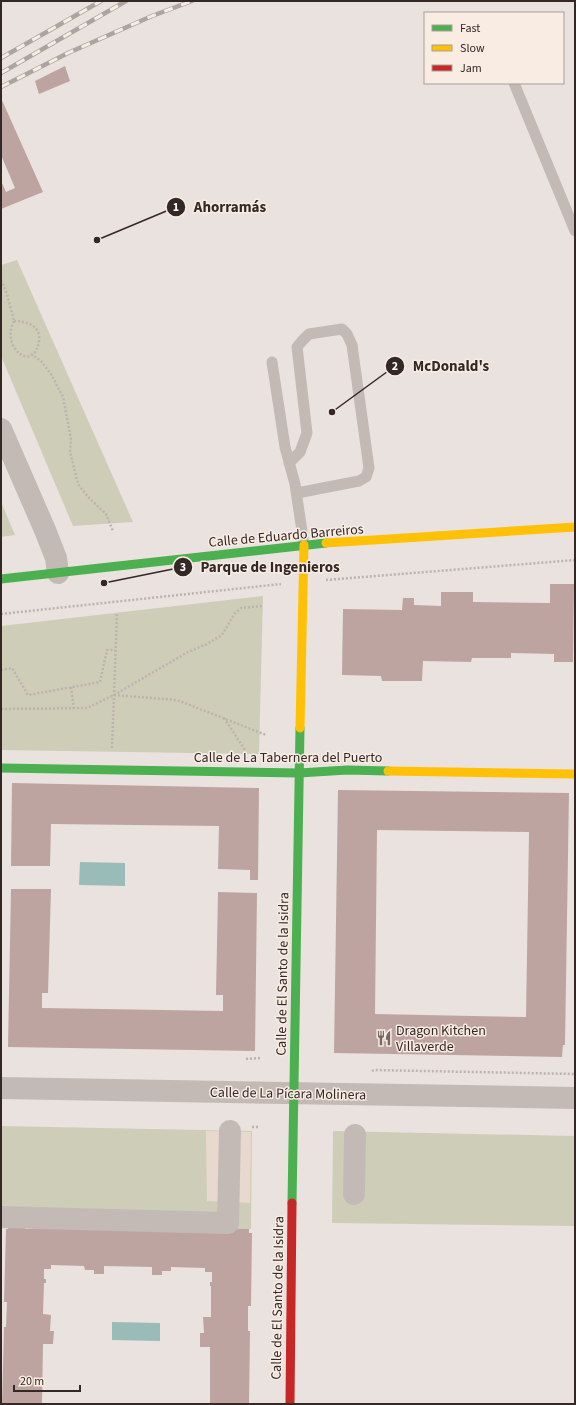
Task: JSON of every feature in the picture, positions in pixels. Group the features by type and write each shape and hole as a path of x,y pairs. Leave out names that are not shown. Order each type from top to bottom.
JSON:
{"street":[{"path":"1,429 46,530 56,558 58,573"},
{"name":"Calle de Eduardo Barreiros","path":"1,579 304,545 575,527"},
{"name":"Calle de El Santo de la Isidra","path":"290,1404 293,1092 304,545"},
{"name":"Calle de La Tabernera del Puerto","path":"1,768 299,773 348,770 575,774"},
{"name":"Calle de La Pícara Molinera","path":"1,1088 575,1098"},
{"path":"1,1218 228,1223 230,1132"},
{"path":"354,1194 355,1135"}],"lane":[{"path":"514,84 572,215 575,231"},
{"path":"289,464 300,452 307,433 297,347 309,334 342,329 347,334 352,345 369,468 366,477 359,481 297,493"},
{"path":"272,362 285,447 297,493 304,545"}],"path":[{"path":"1,280 7,294 14,321"},
{"path":"6,330 14,321"},
{"path":"14,321 27,322 34,326 38,332 39,340 37,348 31,354 24,357 16,356"},
{"path":"31,354 41,361 51,374 63,397 71,439 70,452 78,484 89,498 106,514 113,531"},
{"path":"1,709 87,708 114,695 188,652 207,644 222,635 235,613 241,608 262,606"},
{"path":"112,755 116,613"},
{"path":"1,670 12,668 28,695 100,682 107,650 115,650"},
{"path":"71,687 74,709"},
{"path":"114,695 177,700 266,735"},
{"path":"224,718 246,751"},
{"path":"246,1058 260,1058"}],"green space":[{"path":"17,260 133,522 73,526 1,356 1,265"},
{"path":"1,502 15,535 1,537"},
{"path":"263,596 259,754 1,750 1,626"},
{"path":"1,1126 252,1131 251,1229 1,1225"},
{"path":"333,1131 575,1136 575,1226 332,1223"}],"shaded area":[{"path":"206,1131 251,1132 250,1203 207,1201"}],"water":[{"path":"80,862 125,863 125,886 79,885"},
{"path":"112,1322 160,1323 160,1341 112,1340"}],"building":[{"path":"65,66 70,81 39,94 35,81"},
{"path":"1,98 43,192 1,209 1,181 6,192 15,188 1,155"},
{"path":"550,584 574,584 573,662 554,662 554,654 511,653 511,658 472,658 471,662 423,661 422,681 382,681 381,676 342,675 343,609 402,610 403,598 414,598 414,605 441,606 441,592 473,592 473,602 550,603"},
{"path":"12,783 259,788 258,880 250,880 250,870 218,869 219,826 51,824 50,866 11,866"},
{"path":"338,790 569,793 565,1045 563,1045 562,1057 334,1053","holes":["377,830 529,832 526,1017 375,1014"]},
{"path":"11,889 51,889 48,993 42,993 42,1008 223,1011 223,995 216,995 218,892 257,893 255,1051 8,1047"},
{"path":"8,1225 25,1225 25,1229 32,1229 32,1225 249,1229 249,1233 252,1233 251,1306 248,1306 248,1331 250,1331 249,1404 210,1404 210,1347 200,1347 200,1333 204,1333 203,1317 211,1317 210,1282 212,1282 212,1272 205,1272 205,1268 171,1267 171,1271 162,1271 162,1275 152,1275 152,1267 104,1266 104,1274 94,1274 94,1270 85,1270 84,1266 51,1265 51,1269 44,1269 44,1279 46,1279 46,1283 44,1283 43,1314 51,1315 50,1331 54,1331 53,1344 43,1344 42,1404 2,1404 4,1327 6,1327 7,1302 4,1302 6,1229 8,1229"}],"railway":[{"path":"1,58 101,1"},
{"path":"1,73 126,1"},
{"path":"1,87 68,53 152,16 192,1"}],"traffic: fast":[{"path":"1,579 326,543"},
{"path":"292,1203 300,728"},
{"path":"1,768 299,773 347,770 388,771"}],"traffic: slow":[{"path":"326,543 575,527"},
{"path":"300,728 304,545"},
{"path":"388,771 575,774"}],"traffic: jam":[{"path":"290,1404 292,1203"}],"place":[{"name":"Ahorramás","path":"97,240"},
{"name":"McDonald's","path":"332,412"},
{"name":"Parque de Ingenieros","path":"104,583"},
{"name":"Dragon Kitchen Villaverde","path":"384,1038"}]}
